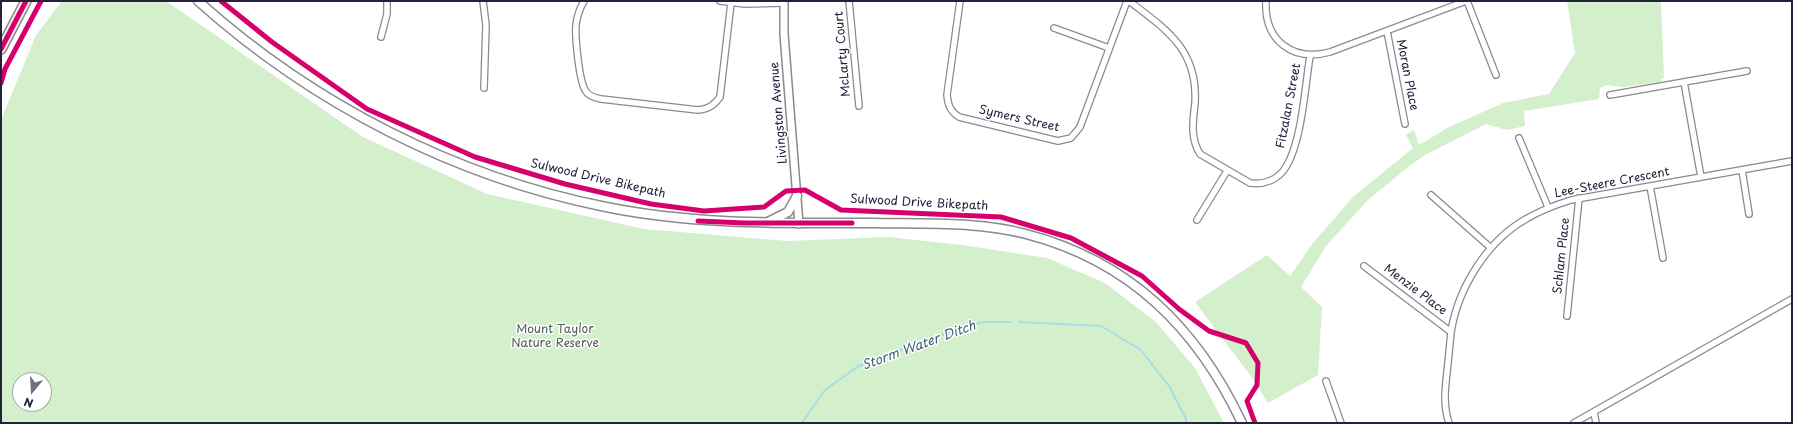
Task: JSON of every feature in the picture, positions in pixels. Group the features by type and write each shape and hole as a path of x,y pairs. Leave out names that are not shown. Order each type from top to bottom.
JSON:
{"main road":[{"path":"1,49 26,1"},
{"path":"198,1 267,58 309,86 379,126 452,161 499,179 530,188 608,208 698,221 799,224 942,224 975,226 1025,234 1056,244 1087,257 1114,272 1139,289 1174,320 1194,343 1213,369 1229,396 1242,423"},
{"path":"765,223 784,215 792,206 797,196"}],"street":[{"path":"381,37 387,14 387,1"},
{"path":"483,1 486,25 484,88"},
{"path":"584,1 577,19 576,35 582,81 587,92 593,97 601,99 698,110 712,106 720,97 731,3"},
{"path":"720,1 731,3 784,2"},
{"name":"McLarty Court","path":"849,1 859,106"},
{"name":"Symers Street","path":"960,1 947,95 951,110 959,117 1058,141 1071,138 1080,127 1128,1"},
{"name":"Fitzalan Street","path":"1128,1 1166,29 1176,40 1184,53 1194,84 1195,101 1192,132 1195,146 1203,156 1246,182 1258,184 1272,181 1280,175 1286,167 1298,132 1310,56"},
{"path":"1266,1 1268,25 1275,37 1293,52 1310,56 1330,52 1467,1 1496,75"},
{"name":"Livingston Avenue","path":"784,2 784,34 799,224"},
{"path":"1054,28 1109,48"},
{"name":"Moran Place","path":"1387,31 1405,124"},
{"path":"1610,95 1747,71"},
{"path":"1684,82 1701,177"},
{"path":"1520,138 1548,207"},
{"name":"Lee-Steere Crescent","path":"1449,423 1445,408 1445,395 1451,332 1464,292 1474,272 1491,248 1525,219 1548,207 1579,198 1792,161"},
{"path":"1742,170 1749,214"},
{"path":"1197,220 1227,171"},
{"path":"1650,186 1663,258"},
{"path":"1431,195 1491,248"},
{"name":"Schlam Place","path":"1567,316 1579,198"},
{"name":"Menzie Place","path":"1364,266 1451,332"},
{"path":"1574,423 1792,299"},
{"path":"1326,381 1341,423"},
{"path":"1594,412 1596,423"}],"green space":[{"name":"Mount Taylor Nature Reserve","path":"62,1 166,1 363,137 487,194 644,229 787,241 888,237 962,245 1047,258 1105,283 1156,322 1195,368 1224,423 1,423 1,120 36,35"},
{"path":"1567,1 1661,1 1664,78 1661,79 1661,82 1623,87 1607,85 1600,88 1599,99 1524,111 1525,126 1507,130 1486,124 1427,154 1409,166 1368,200 1326,246 1301,287 1322,307 1318,375 1268,403 1253,379 1195,302 1267,255 1290,276 1313,243 1352,198 1413,148 1406,135 1414,130 1419,145 1449,127 1503,103 1549,94 1575,53"}],"waterway":[{"name":"Storm Water Ditch","path":"802,423 825,390 857,367 924,341 983,322 1011,322"},
{"name":"Storm Water Ditch","path":"1019,322 1101,326 1141,350 1169,386 1186,419 1186,423"}],"cycle path":[{"path":"1,49 26,1"},
{"path":"1,83 5,69 41,1"},
{"name":"Sulwood Drive Bikepath","path":"221,1 272,42 367,109 475,157 565,184 651,204 704,211 764,207 786,191 805,190 841,210 1001,217 1071,238 1142,276 1179,309 1209,331 1246,343 1258,363 1257,385 1247,401 1255,423"},
{"path":"698,221 744,223 852,223"}]}
